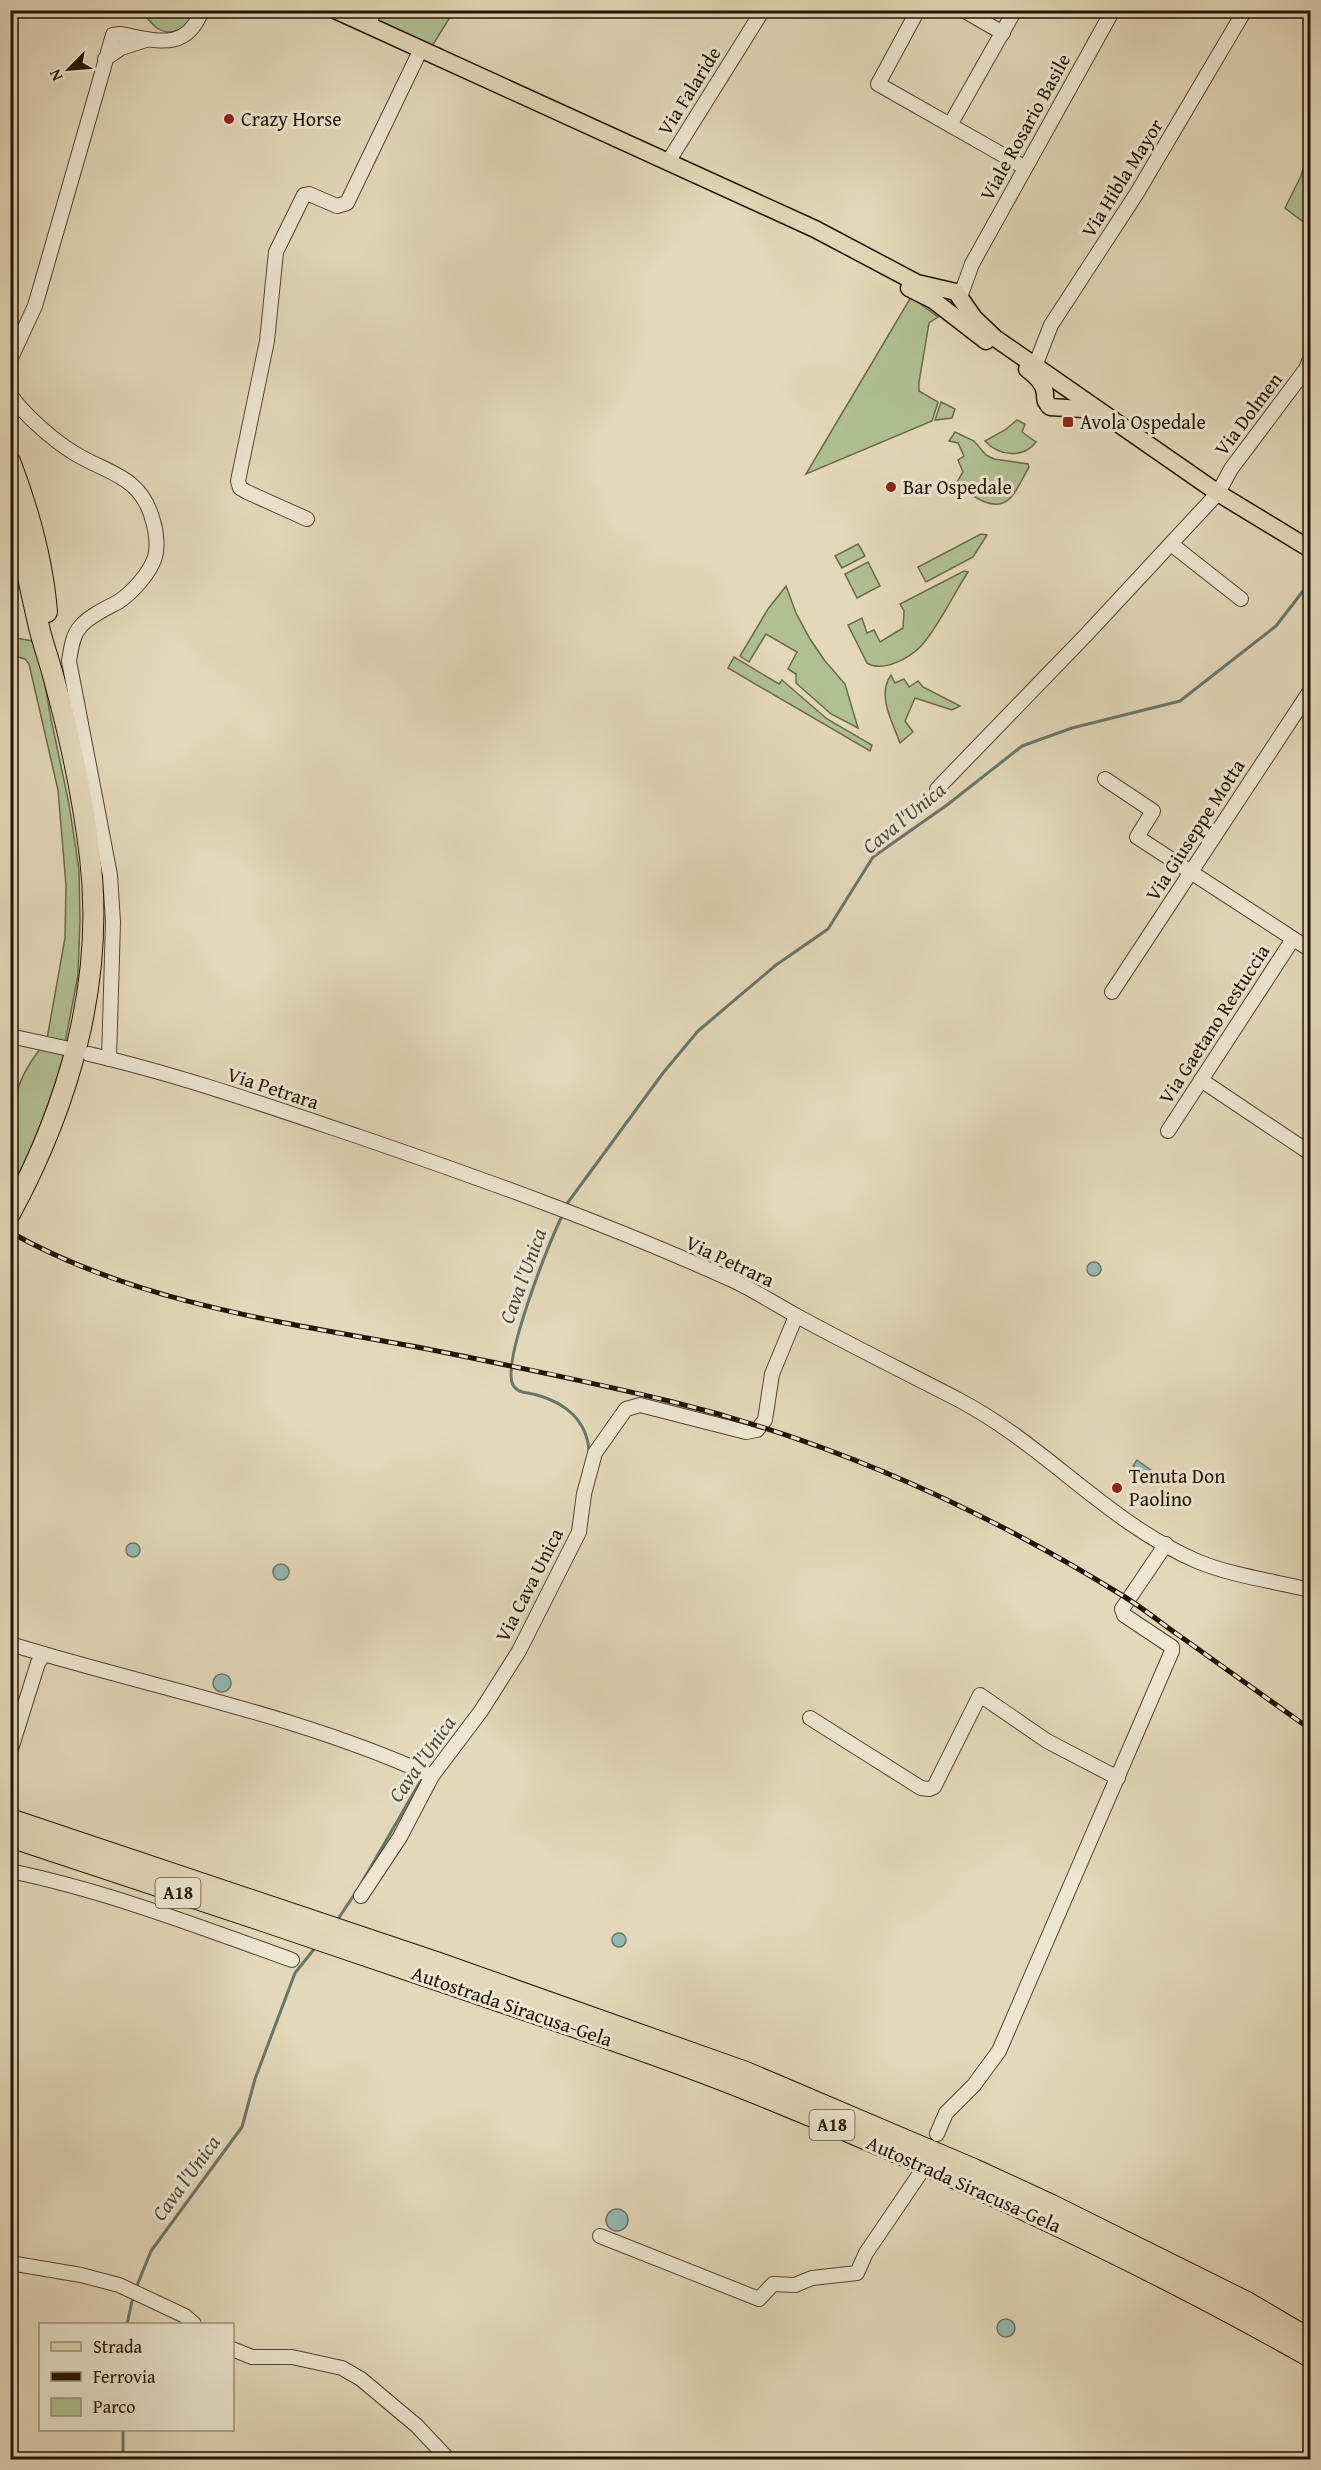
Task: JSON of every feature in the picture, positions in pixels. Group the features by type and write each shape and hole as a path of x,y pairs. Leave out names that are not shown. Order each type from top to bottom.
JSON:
{"highway":[{"path":"10,461 29,512 44,581 55,680 84,815 90,858 93,918 91,962 83,1020 66,1087 44,1146 10,1214"},
{"path":"10,494 40,632 55,680"},
{"path":"10,1808 91,1837 150,1866"},
{"name":"A18","path":"10,1820 150,1866 313,1930"},
{"name":"A18","path":"10,1837 313,1930"},
{"path":"10,1844 49,1850"},
{"path":"313,1930 338,1938"},
{"name":"Autostrada Siracusa-Gela","path":"338,1938 582,2012 757,2076 1042,2200 1247,2302 1311,2339"},
{"name":"Autostrada Siracusa-Gela","path":"338,1938 732,2085 933,2167 1058,2226 1248,2322 1311,2357"}],"main road":[{"path":"335,10 371,17 421,49 475,76 815,229 917,283 954,294 995,339 1035,366 1057,388"},
{"path":"877,263 912,291 933,300 1036,376 1115,424 1218,493 1311,549"},
{"path":"944,309 940,299 954,294"},
{"path":"1057,388 1047,404 1053,409 1083,409 1115,424"}],"street":[{"path":"10,360 35,306 113,35 120,34 167,42 180,39 198,21 202,10"},
{"name":"Via Falaride","path":"668,162 763,10"},
{"path":"918,10 878,84 1024,167"},
{"path":"963,10 1003,33"},
{"path":"951,125 1016,10"},
{"name":"Viale Rosario Basile","path":"954,294 1113,10"},
{"name":"Via Hibla Mayor","path":"1035,366 1052,325 1137,193 1245,10"},
{"path":"307,519 247,492 240,488 238,481 267,341 276,252 304,195 309,194 337,206 347,203 421,49"},
{"name":"Via Dolmen","path":"937,789 1218,493 1231,469 1306,369 1311,359"},
{"path":"10,394 56,440 74,453 130,482 145,500 155,529 156,556 138,584 121,600 79,628 72,643 69,661 110,875 113,922 109,1059"},
{"path":"1171,544 1241,599"},
{"name":"Via Giuseppe Motta","path":"1112,992 1311,691"},
{"path":"1105,779 1153,811 1137,837 1309,950"},
{"name":"Via Gaetano Restuccia","path":"1168,1131 1293,939"},
{"path":"10,1036 65,1048"},
{"name":"Via Petrara","path":"89,1054 287,1112 426,1159 735,1281 796,1316 987,1414 1042,1453 1113,1511 1166,1544 1216,1567 1311,1590"},
{"path":"1201,1080 1311,1153"},
{"name":"Via Cava Unica","path":"361,1896 400,1837 432,1776 482,1711 519,1651 579,1532 584,1494 595,1453 626,1409 633,1405 640,1405 746,1432 757,1430 765,1420 772,1374 796,1316"},
{"path":"937,2134 946,2113 974,2085 999,2051 1172,1651 1172,1647 1124,1615 1122,1609 1166,1544"},
{"path":"10,1644 227,1702 370,1750 432,1776"},
{"path":"10,1752 38,1662 44,1654"},
{"path":"810,1718 921,1788 929,1790 934,1787 980,1695 1047,1741 1118,1778"},
{"path":"10,1871 50,1879 155,1911 292,1960"},
{"path":"600,2236 759,2299 773,2284 795,2285 812,2278 857,2273 866,2253 919,2175"},
{"path":"10,2263 81,2275 119,2285 185,2316 192,2323"},
{"path":"234,2350 252,2357 292,2357 342,2368 361,2379 409,2419 449,2460"}],"green space":[{"path":"141,11 192,11 191,17 184,26 169,32 157,28"},
{"path":"380,11 454,11 432,46 377,20"},
{"path":"1310,143 1310,227 1285,208 1301,176"},
{"path":"911,297 938,317 929,323 919,382 919,391 938,402 932,421 806,474"},
{"path":"941,402 955,409 952,418 935,420"},
{"path":"1017,420 1025,424 1022,432 1036,442 1025,451 1011,454 997,450 985,441 1005,430"},
{"path":"955,432 974,441 986,455 994,459 1028,464 1029,467 1020,485 1008,500 1002,503 988,503 956,484 963,472 958,460 964,456 958,443 949,441"},
{"path":"981,534 987,535 973,557 926,582 918,567"},
{"path":"858,544 865,556 842,568 835,556"},
{"path":"868,562 880,586 857,598 845,574"},
{"path":"964,571 968,572 941,619 917,650 896,663 873,666 867,663 848,625 862,618 867,633 874,630 880,642 903,628 904,611 900,604"},
{"path":"786,586 796,613 810,639 845,684 858,728 831,714 796,683 796,674 788,669 797,652 766,634 749,662 740,656 768,609"},
{"path":"10,637 38,642 69,804 79,870 78,975 65,1043 47,1039 65,938 66,885 58,790 29,664 25,659 11,655"},
{"path":"734,657 779,684 782,680 827,719 872,745 870,751 728,668"},
{"path":"891,675 895,683 904,679 909,687 918,681 923,687 960,706 952,710 915,698 905,721 913,732 900,743 885,700 885,691"},
{"path":"41,1048 64,1055 41,1124 11,1189 10,1133 15,1098 29,1065"}],"water":[{"path":"1091,1262 1097,1262 1101,1269 1097,1276 1091,1276 1087,1272 1087,1266"},
{"path":"1137,1460 1155,1473 1151,1479 1133,1466"},
{"path":"130,1543 136,1543 140,1550 136,1557 130,1557 126,1553 126,1547"},
{"path":"278,1564 284,1564 289,1572 287,1578 278,1580 273,1575 273,1569"},
{"path":"222,1674 228,1677 231,1683 228,1689 222,1692 216,1689 213,1683 216,1677"},
{"path":"616,1933 622,1933 626,1940 622,1947 616,1947 612,1943 612,1937"},
{"path":"617,2209 625,2212 628,2220 625,2228 617,2231 609,2228 606,2220 609,2212"},
{"path":"1002,2319 1010,2319 1015,2324 1013,2335 1002,2337 997,2332 997,2324"}],"waterway":[{"name":"Cava l'Unica","path":"566,1205 663,1073 698,1031 776,965 828,929 873,857 947,805 1022,746 1072,728 1180,701 1276,626 1310,582"},
{"name":"Cava l'Unica","path":"561,1218 528,1303 511,1372 513,1385 518,1390 547,1398 566,1408 573,1415 584,1431 589,1451"},
{"name":"Cava l'Unica","path":"428,1770 437,1759"},
{"name":"Cava l'Unica","path":"361,1884 424,1775"},
{"name":"Cava l'Unica","path":"336,1922 356,1892"},
{"name":"Cava l'Unica","path":"136,2288 151,2251 242,2127 255,2079 295,1973 315,1948"},
{"name":"Cava l'Unica","path":"127,2323 133,2297"},
{"name":"Cava l'Unica","path":"123,2431 123,2460"}],"railway":[{"path":"10,1232 57,1256 157,1293 260,1318 417,1347 641,1394 732,1418 847,1457 904,1480 1014,1533 1120,1594 1310,1729"}],"place":[{"name":"Crazy Horse","path":"229,119"},
{"name":"Avola Ospedale","path":"1068,422"},
{"name":"Bar Ospedale","path":"891,487"},
{"name":"Tenuta Don Paolino","path":"1117,1488"}]}
